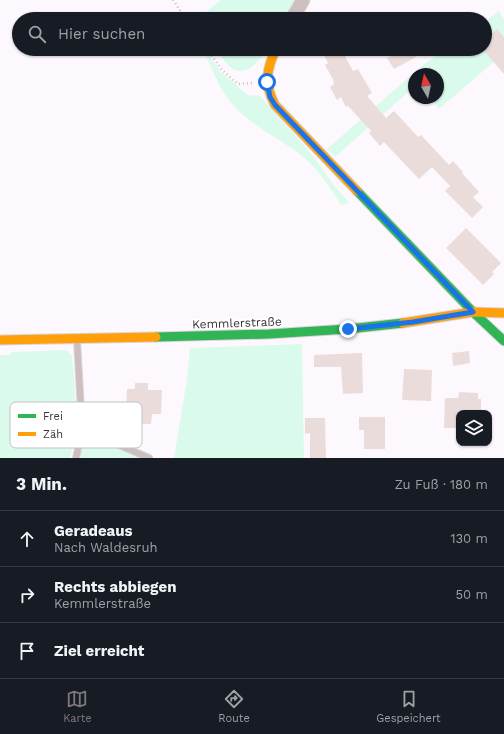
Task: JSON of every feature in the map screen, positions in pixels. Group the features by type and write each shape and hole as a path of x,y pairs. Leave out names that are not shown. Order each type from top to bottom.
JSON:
{"street":[{"path":"296,12 303,0"},
{"path":"272,56 268,65 267,82 270,97 275,105 473,312 504,341"},
{"name":"Kemmlerstraße","path":"0,340 269,334 413,322 473,312 504,313"}],"lane":[{"path":"76,338 80,402"},
{"path":"76,458 78,448"},
{"path":"126,448 149,458"}],"path":[{"path":"173,0 181,12"},
{"path":"212,56 222,70 238,84 267,82"}],"green space":[{"path":"221,0 294,0 289,12 206,12"},
{"path":"499,11 504,20 504,53 439,109 435,104 444,104 444,68 420,68 436,56 492,56 492,16"},
{"path":"206,56 210,56 220,71 248,95 260,96 314,157 335,187 349,202 341,205 323,178 307,160 241,113 229,100 214,74"},
{"path":"222,56 262,56 250,68 239,71 228,65"},
{"path":"408,78 408,92 335,157 327,149"},
{"path":"302,344 304,458 174,458 187,379 190,348"},
{"path":"67,350 72,356 76,402 10,402 10,448 72,448 70,458 0,458 0,355 10,355 12,352"},
{"path":"81,448 119,448 141,458 79,458"}],"building":[{"path":"497,29 504,37 504,74 488,56 492,56 492,34"},
{"path":"324,56 345,56 353,71 358,69 372,93 367,96 386,118 394,111 418,137 421,135 449,165 453,161 479,192 473,197 483,207 472,218 445,191 450,186 432,167 419,179 384,142 380,146 369,133 371,131 348,106 346,107 341,97 337,100 330,87 334,84 334,81 325,65 328,63"},
{"path":"391,56 416,57 394,69 387,58"},
{"path":"466,228 501,263 492,272 494,274 483,285 446,248"},
{"path":"469,351 470,363 453,366 452,353"},
{"path":"362,353 363,393 343,394 341,367 314,367 314,355"},
{"path":"404,369 432,370 431,401 402,400"},
{"path":"135,383 148,383 148,390 162,390 161,414 152,414 151,424 142,424 142,402 126,402 127,389 135,389"},
{"path":"459,392 478,393 478,399 481,399 481,410 456,410 456,428 444,428 445,398 458,398"},
{"path":"359,417 385,417 385,449 364,449 364,430 359,430"},
{"path":"305,418 325,418 326,458 310,458 310,433 305,434"}],"traffic: fast":[{"path":"357,191 473,312 504,341"},
{"path":"156,337 269,334 348,329 403,323"}],"traffic: slow":[{"path":"273,56 268,70 268,84 271,97 275,105 357,191"},
{"path":"403,323 473,312 504,313"},
{"path":"0,340 156,337"}],"route":[{"path":"267,82 270,97 275,105 473,312 413,322 348,329"}]}
